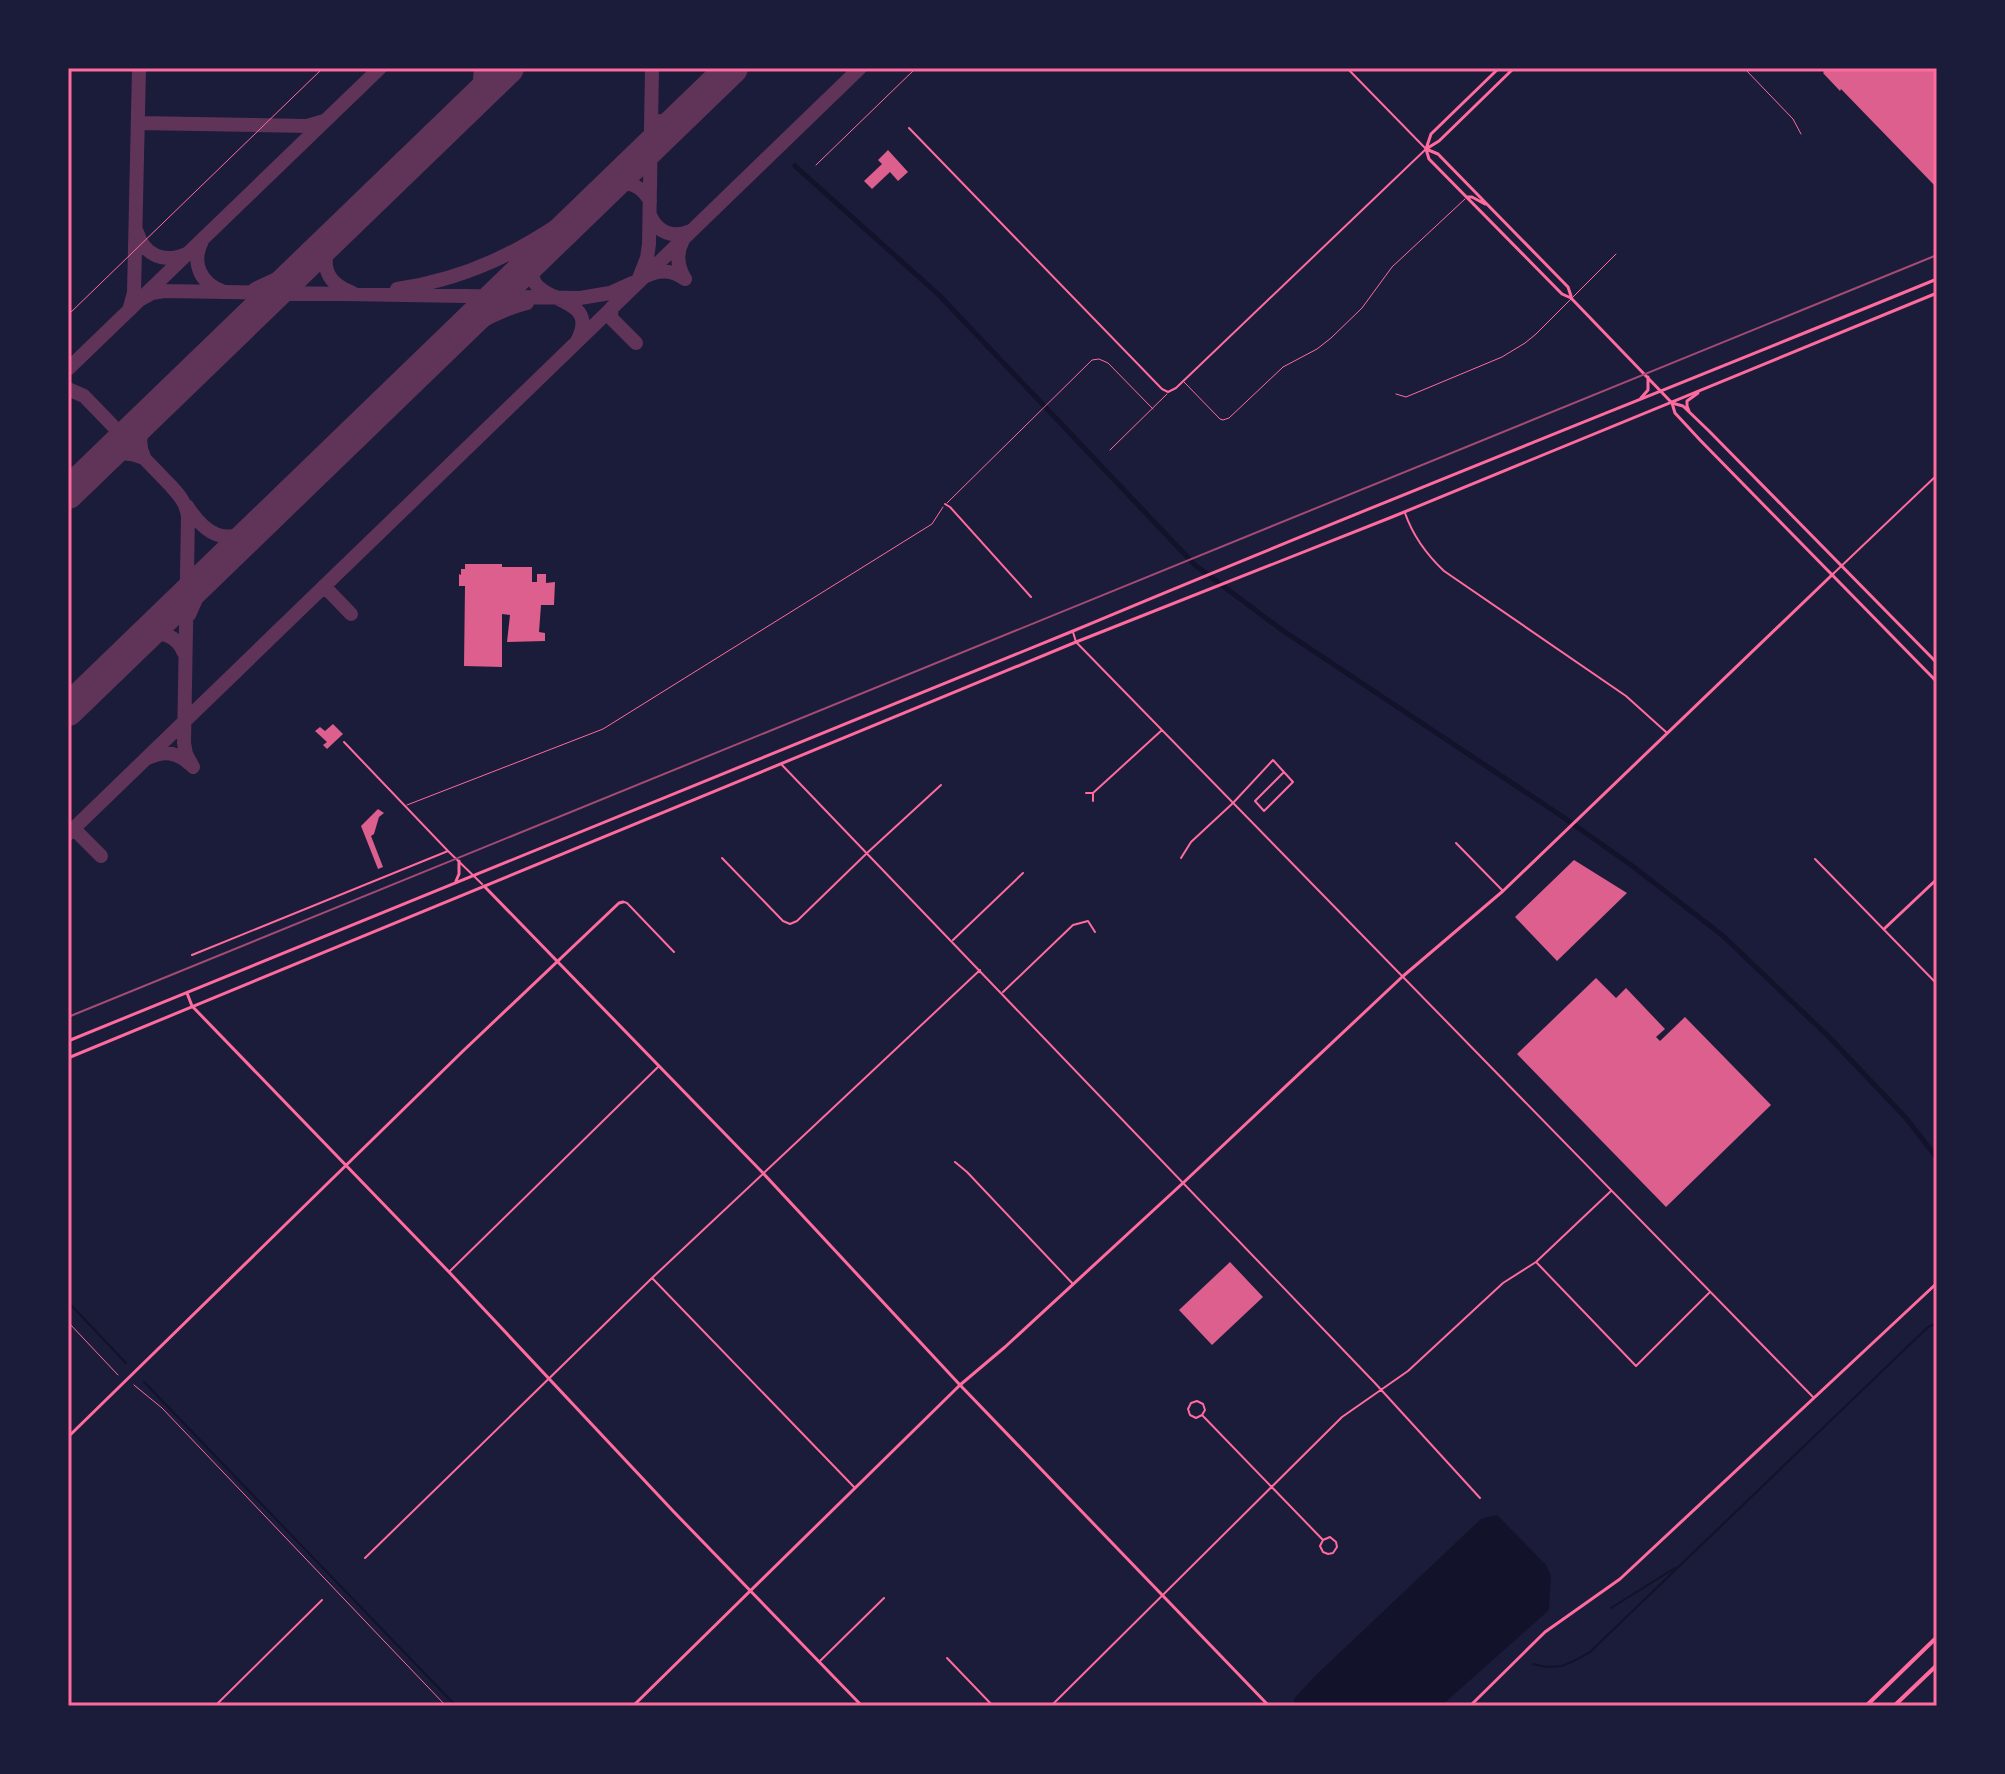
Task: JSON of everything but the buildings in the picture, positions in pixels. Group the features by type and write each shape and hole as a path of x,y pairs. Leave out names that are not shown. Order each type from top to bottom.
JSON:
{"highway":[{"path":"1866,1706 1937,1637"},
{"path":"1894,1706 1937,1665"}],"main road":[{"path":"1499,68 1431,134 1426,149 1429,159 1648,377 1672,403 1675,413 1937,682"},
{"path":"1426,149 1439,141 1514,68"},
{"path":"1426,149 1438,154 1568,287 1571,298"},
{"path":"1467,197 1489,207"},
{"path":"68,1041 1937,279"},
{"path":"68,1058 1076,642 1404,512 1937,293"},
{"path":"1626,406 1646,393 1648,377"},
{"path":"1691,414 1687,401 1698,392"},
{"path":"1672,403 1683,406 1937,663"},
{"path":"633,1706 960,1385 1183,1183 1402,977 1503,891 1833,574"},
{"path":"451,884 458,878 459,861"},
{"path":"1884,929 1937,879"},
{"path":"484,886 763,1173 960,1385 1269,1706"},
{"path":"68,1437 558,960 623,902"},
{"path":"187,993 192,1006 862,1706"},
{"path":"1470,1706 1545,1632 1628,1572 1937,1283"}],"street":[{"path":"909,128 1168,392 1426,149 1347,68"},
{"path":"1833,574 1937,475"},
{"path":"945,504 1031,597"},
{"path":"1404,512 1426,553 1444,571 1626,696 1667,733"},
{"path":"1073,631 1076,642 1814,1398"},
{"path":"1086,793 1093,793 1162,730"},
{"path":"344,742 484,886"},
{"path":"1181,858 1191,842 1273,760 1284,772 1293,782 1264,811 1255,801 1284,772"},
{"path":"781,764 1380,1389 1480,1498"},
{"path":"722,858 783,921 790,924 797,921 941,785"},
{"path":"1093,793 1093,801"},
{"path":"1456,843 1503,891"},
{"path":"192,955 448,851"},
{"path":"1815,859 1937,984"},
{"path":"952,941 1023,873"},
{"path":"623,902 674,952"},
{"path":"1002,993 1073,925 1088,921 1095,932"},
{"path":"365,1558 652,1278 980,970"},
{"path":"449,1272 659,1066"},
{"path":"955,1162 1073,1284"},
{"path":"1051,1706 1342,1417 1419,1361 1503,1283 1536,1262 1611,1191"},
{"path":"1536,1262 1636,1366 1710,1292"},
{"path":"652,1278 855,1488"},
{"path":"1197,1401 1203,1404 1205,1410 1202,1415 1196,1418 1190,1415 1188,1409 1191,1403 1197,1401"},
{"path":"1202,1415 1323,1540"},
{"path":"1330,1537 1336,1542 1333,1553 1321,1550 1323,1540 1330,1537"},
{"path":"819,1662 884,1598"},
{"path":"215,1706 322,1600"},
{"path":"947,1658 993,1706"}],"lane":[{"path":"68,315 323,68"},
{"path":"816,165 916,68"},
{"path":"1744,68 1793,119 1801,134"},
{"path":"1183,381 1220,419 1226,420 1283,367 1331,338 1362,308 1392,267 1467,197"},
{"path":"1396,394 1406,397 1502,357 1536,334 1616,254"},
{"path":"405,806 603,729 932,524 945,504 1087,363 1099,359 1108,363 1153,409"},
{"path":"1110,450 1168,392"}],"path":[{"path":"68,1322 118,1375"},
{"path":"134,1385 162,1408 446,1706"}],"shaded area":[{"path":"1497,1515 1546,1565 1551,1576 1549,1610 1441,1706 1294,1706 1294,1699 1314,1677 1481,1519"}],"waterway":[{"path":"795,166 939,295 1195,565 1282,630 1563,817 1722,935 1828,1036 1906,1118 1937,1158"},
{"path":"68,1302 126,1363"},
{"path":"1533,1664 1563,1666 1590,1652 1928,1327 1937,1323"},
{"path":"144,1382 456,1706"},
{"path":"1611,1608 1675,1568"}],"taxiway":[{"path":"130,307 134,293 139,68"},
{"path":"68,369 380,68"},
{"path":"469,106 479,89 481,68"},
{"path":"639,278 649,244 652,68"},
{"path":"719,81 726,68"},
{"path":"68,834 860,68"},
{"path":"661,121 670,123 685,114"},
{"path":"138,123 307,126 324,121"},
{"path":"653,157 670,128"},
{"path":"606,189 631,184 650,201"},
{"path":"397,289 455,276 482,266 532,241 604,192"},
{"path":"650,215 657,226 667,233 691,231"},
{"path":"137,232 145,247 156,255 170,258 186,254"},
{"path":"336,234 327,252 326,269 335,283 353,293"},
{"path":"646,276 666,272 685,279 678,260 683,240"},
{"path":"202,241 197,257 200,271 208,283 222,291"},
{"path":"255,289 287,274 319,250"},
{"path":"541,252 533,270 535,283 579,312 583,324 577,341"},
{"path":"141,299 164,291 580,298 610,293 632,283"},
{"path":"258,310 286,295"},
{"path":"444,346 484,320 527,303"},
{"path":"612,307 612,319 636,343"},
{"path":"68,389 84,396 171,486 186,507 184,743 193,767"},
{"path":"144,457 140,445 141,434 151,413"},
{"path":"100,462 120,454 141,457"},
{"path":"187,506 201,524 226,537 257,527"},
{"path":"189,615 202,586 216,567"},
{"path":"324,586 351,614"},
{"path":"142,638 155,634 167,635 177,642 184,653"},
{"path":"148,758 170,754 190,764"},
{"path":"73,828 101,856"}],"runway":[{"path":"68,493 508,68"},
{"path":"68,710 732,68"}],"railway":[{"path":"68,1017 1937,255"}]}
